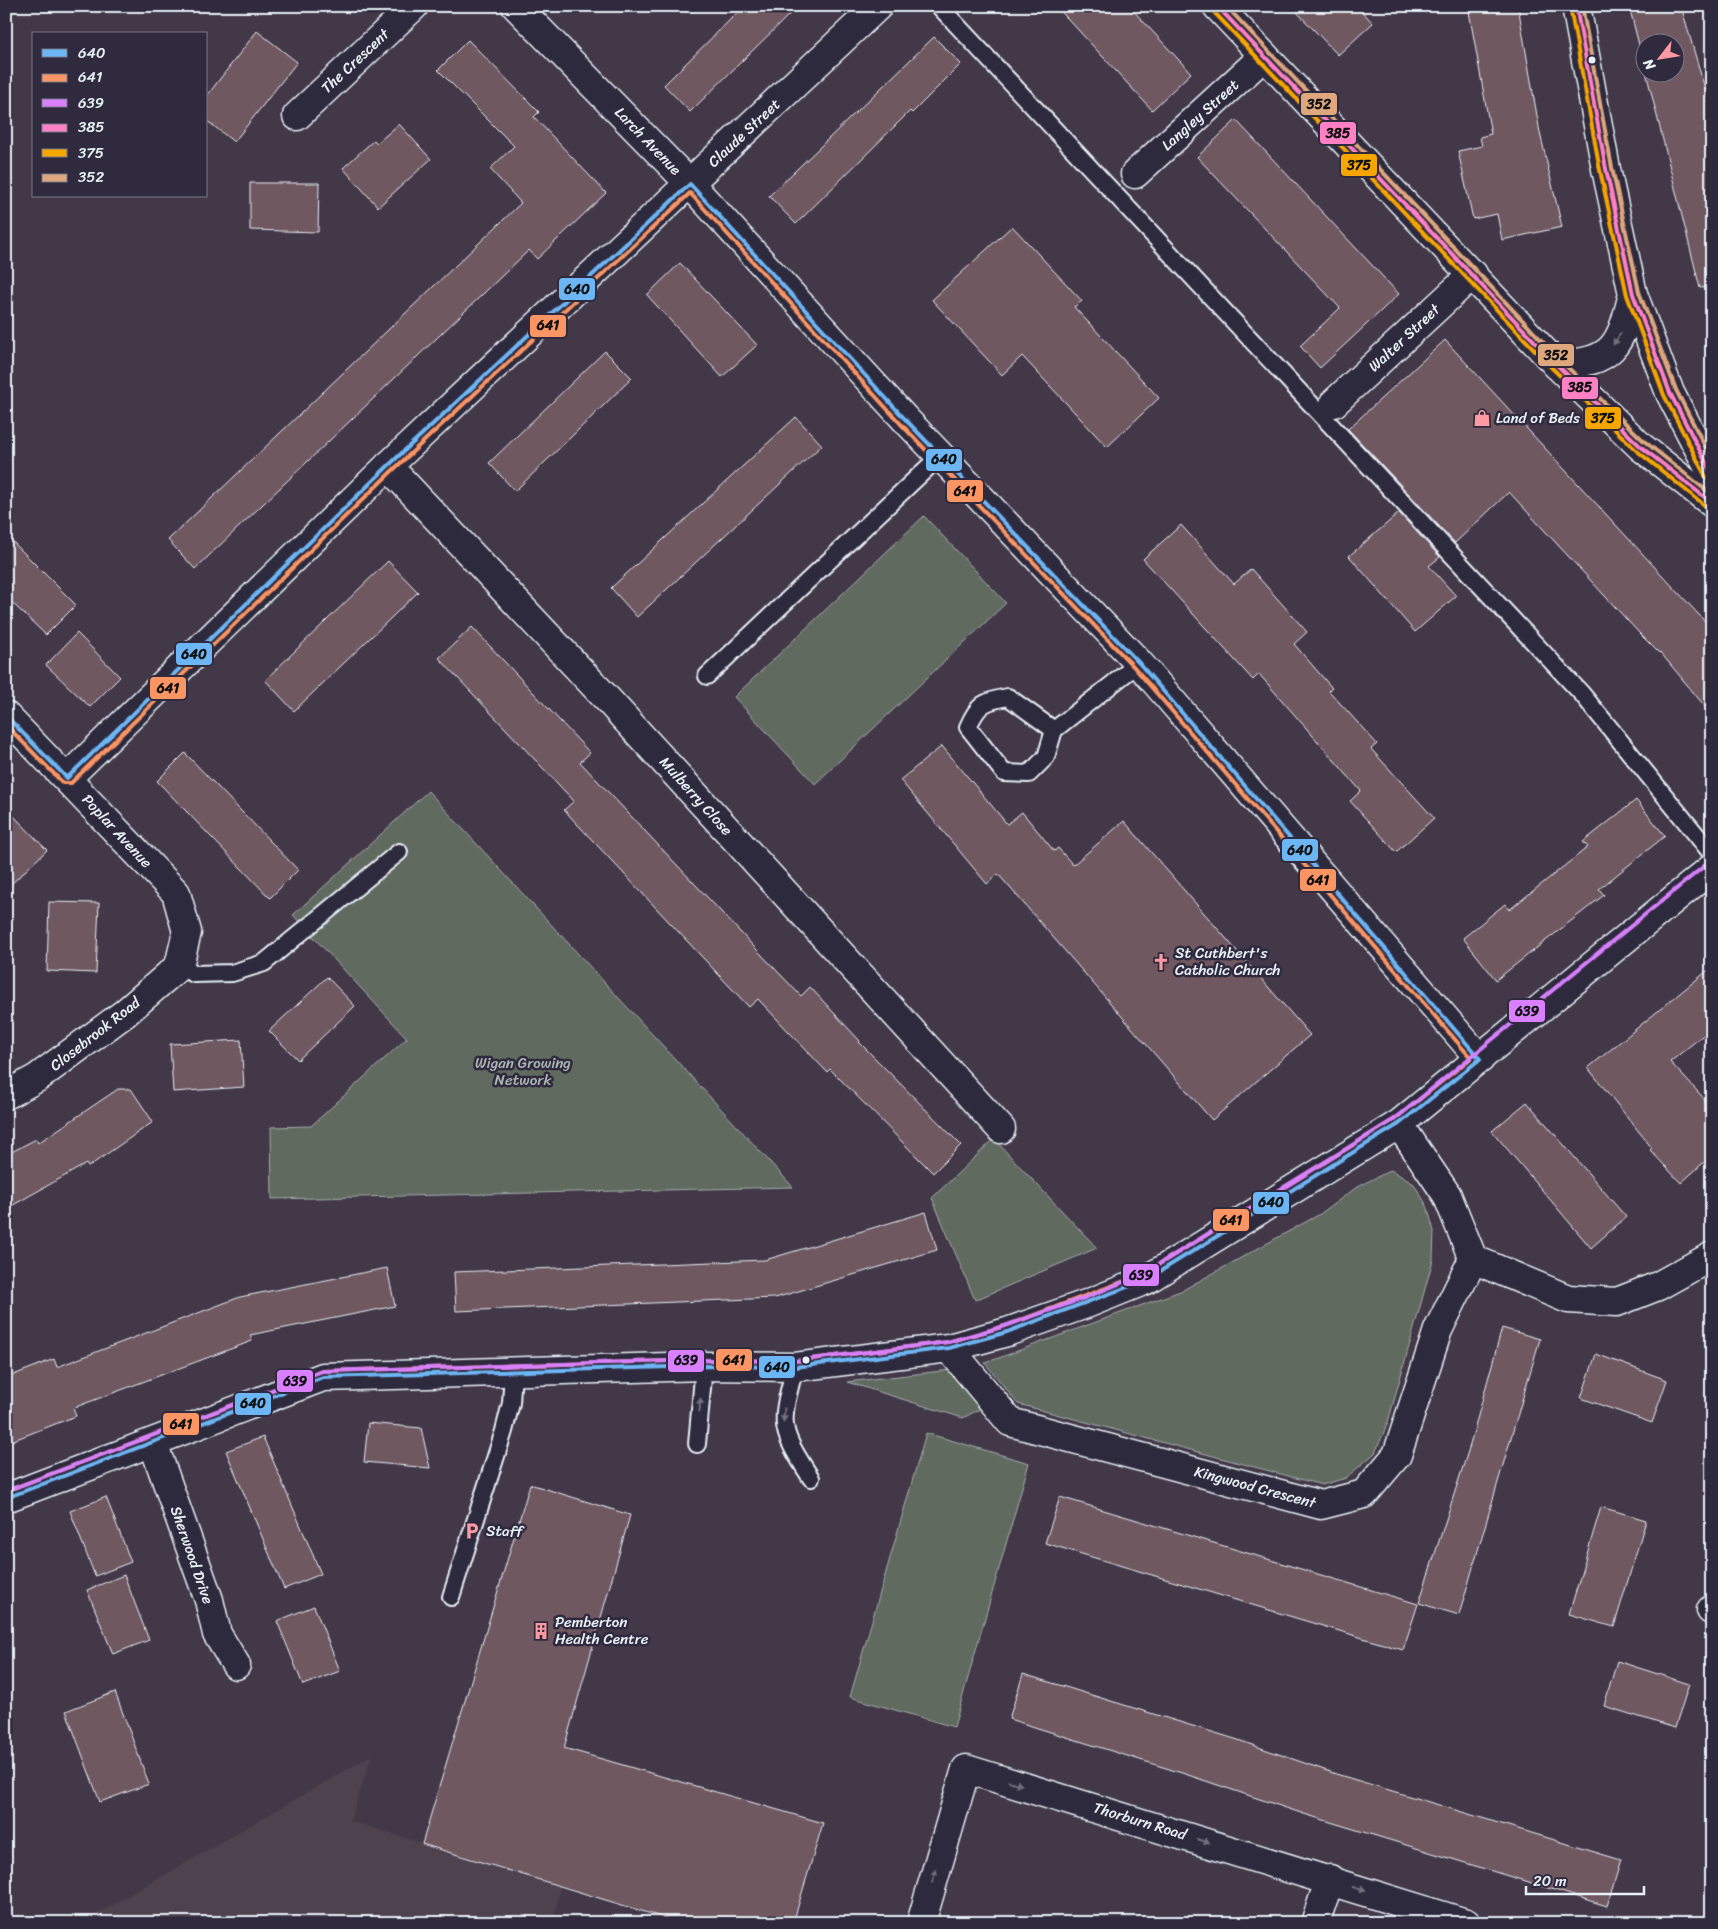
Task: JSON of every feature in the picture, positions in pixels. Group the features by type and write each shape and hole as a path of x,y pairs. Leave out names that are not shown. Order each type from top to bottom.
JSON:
{"main road":[{"name":"The Crescent","path":"296,116 414,6"},
{"name":"Larch Avenue","path":"516,6 690,184 941,455 1139,664 1480,1059"},
{"name":"Claude Street","path":"67,778 388,466 878,6"},
{"path":"1217,6 1473,274 1557,365 1640,446 1712,503"},
{"path":"1576,6 1606,169 1633,294 1670,393 1712,474"},
{"name":"Langley Street","path":"1135,174 1264,56"},
{"name":"Walter Street","path":"1334,403 1473,274"},
{"path":"1557,365 1592,362 1607,353 1622,332 1633,294"},
{"name":"Mulberry Close","path":"388,466 609,701 1001,1129"},
{"name":"Poplar Avenue","path":"6,716 176,893 187,932 179,966"},
{"path":"6,1498 324,1377 704,1366 795,1367 949,1348 1007,1332 1146,1280 1398,1124 1712,868"},
{"name":"Closebrook Road","path":"6,1095 37,1078 61,1061 125,1013 179,966"},
{"path":"1398,1124 1447,1194 1473,1259 1568,1299 1617,1302 1658,1286 1712,1256"},
{"name":"Kingwood Crescent","path":"949,1348 1010,1422 1321,1505 1364,1494 1396,1455 1438,1330 1473,1259"},
{"name":"Sherwood Drive","path":"153,1443 209,1600 217,1634 236,1665"},
{"name":"Thorburn Road","path":"921,1923 966,1768 1466,1923"},
{"path":"1315,1923 1330,1880"}],"lane":[{"path":"938,6 1564,674 1712,854"},
{"path":"707,676 941,455"},
{"path":"1054,730 1008,697 989,700 975,711 968,727 1004,773 1029,774 1046,757 1054,730 1139,664"},
{"path":"179,966 194,974 232,972 264,963 399,852"},
{"path":"697,1444 704,1366"},
{"path":"795,1367 783,1412 784,1431 811,1478"},
{"path":"451,1597 504,1431 511,1404 513,1372"}],"shaded area":[{"path":"372,1755 350,1821 560,1886 553,1923 81,1923"}],"green space":[{"path":"924,516 1006,603 815,784 734,697"},
{"name":"Wigan Growing Network","path":"428,791 793,1187 272,1199 271,1127 311,1126 407,1038 293,915"},
{"path":"994,1139 1097,1248 975,1300 932,1198"},
{"path":"1391,1170 1414,1184 1427,1206 1434,1231 1433,1260 1388,1422 1375,1453 1346,1478 1322,1485 1018,1404 985,1363 1183,1290 1320,1214 1357,1187"},
{"path":"959,1369 980,1409 963,1418 847,1382"},
{"path":"926,1433 1029,1463 954,1727 850,1697"}],"building":[{"path":"744,6 798,6 690,112 664,85"},
{"path":"1056,6 1129,6 1191,73 1152,110"},
{"path":"1291,6 1357,6 1373,23 1338,55"},
{"path":"1468,6 1518,6 1540,133 1562,227 1502,240 1497,214 1473,219 1458,151 1482,146 1480,137 1491,134"},
{"path":"1629,6 1681,6 1712,113 1712,287 1700,288 1648,82 1686,82 1686,32 1636,32 1636,34"},
{"path":"257,31 297,62 234,142 208,122 208,94"},
{"path":"934,37 961,64 912,113 910,111 796,224 769,196"},
{"path":"468,40 539,112 534,117 606,193 537,259 529,250 195,569 168,540 521,203 490,169 514,146 438,70"},
{"path":"1236,120 1399,294 1320,368 1300,346 1340,308 1197,157"},
{"path":"399,124 431,159 378,207 343,168 374,140 377,143"},
{"path":"250,183 319,183 318,232 250,230"},
{"path":"1012,226 1082,301 1074,307 1159,398 1107,447 1022,356 1002,375 932,300"},
{"path":"680,263 757,345 722,377 647,295"},
{"path":"1445,340 1712,629 1712,715 1660,652 1640,634 1509,492 1455,543 1348,429"},
{"path":"605,351 632,378 515,491 489,463"},
{"path":"796,417 822,445 637,617 611,588"},
{"path":"1399,513 1440,557 1429,566 1456,596 1415,632 1349,556"},
{"path":"1181,525 1234,584 1251,569 1307,632 1294,644 1332,688 1329,691 1377,744 1371,749 1434,818 1396,852 1350,801 1361,791 1259,674 1253,680 1143,559"},
{"path":"6,535 76,605 46,635 6,597"},
{"path":"388,561 418,592 294,711 265,680"},
{"path":"472,627 590,753 580,762 757,950 801,996 810,987 859,1042 961,1145 933,1173 830,1069 827,1072 758,999 749,1007 564,810 574,801 439,658"},
{"path":"77,633 120,677 90,707 46,665"},
{"name":"St Cuthbert's Catholic Church","path":"942,746 1007,824 1022,812 1054,851 1058,848 1073,865 1124,821 1310,1035 1212,1120 998,874 987,884 900,780"},
{"path":"185,753 298,870 270,898 157,781"},
{"path":"1636,800 1665,836 1599,889 1604,895 1496,980 1463,938 1505,904 1509,910 1548,879 1588,847 1583,842"},
{"path":"6,808 47,850 6,889"},
{"path":"49,902 99,903 96,973 47,971"},
{"path":"1712,967 1712,1028 1670,1062 1712,1107 1712,1155 1681,1183 1650,1150 1652,1148 1588,1068"},
{"path":"327,977 355,1006 298,1060 269,1031"},
{"path":"241,1040 244,1087 173,1092 170,1044"},
{"path":"118,1089 131,1089 153,1122 88,1167 86,1164 6,1209 6,1155 36,1139 38,1143"},
{"path":"1527,1102 1626,1217 1591,1248 1492,1131"},
{"path":"926,1212 937,1250 775,1298 456,1311 454,1272 765,1260"},
{"path":"387,1268 395,1306 250,1335 252,1341 73,1408 76,1416 6,1443 6,1378 54,1359 57,1367 240,1297"},
{"path":"1502,1328 1540,1339 1459,1615 1419,1603 1470,1445"},
{"path":"1596,1354 1667,1380 1652,1423 1581,1398"},
{"path":"368,1423 421,1428 430,1468 364,1462"},
{"path":"263,1437 321,1574 284,1589 226,1451"},
{"name":"Pemberton Health Centre","path":"530,1484 630,1515 564,1748 823,1823 793,1923 681,1923 422,1844"},
{"path":"106,1497 131,1562 95,1576 70,1511"},
{"path":"1060,1497 1418,1604 1403,1650 1045,1543"},
{"path":"1601,1507 1646,1520 1614,1627 1569,1614"},
{"path":"124,1575 149,1640 113,1654 87,1590"},
{"path":"314,1606 340,1671 303,1685 277,1621"},
{"path":"1617,1661 1689,1684 1675,1728 1604,1706"},
{"path":"1023,1674 1235,1739 1336,1774 1621,1860 1607,1906 1304,1814 1185,1774 1009,1719"},
{"path":"115,1692 149,1784 100,1802 66,1711"}],"transit line":[{"name":"385","path":"1217,6 1557,365 1640,446 1712,503"},
{"name":"352","path":"1226,6 1561,361 1644,441 1712,495"},
{"name":"385","path":"1576,6 1606,169 1633,294 1670,393 1712,474"},
{"name":"352","path":"1582,6 1612,168 1639,292 1676,390 1712,460"},
{"name":"375","path":"1570,7 1600,170 1627,295 1664,395 1706,477"},
{"name":"375","path":"1212,10 1553,369 1636,450 1708,508"},
{"name":"640","path":"6,716 67,778 388,466 690,184 905,419 1139,663 1480,1059 1399,1124 1146,1280 1007,1332 949,1348 795,1367 704,1366 323,1377 6,1498"},
{"name":"641","path":"6,725 63,783 71,783 392,471 690,193 900,423 1134,667 1471,1058 1395,1119 1143,1274 1005,1326 948,1342 795,1361 704,1360 322,1371 6,1491"},
{"name":"639","path":"6,1491 322,1371 704,1360 795,1361 948,1342 1005,1326 1087,1297 1143,1274 1395,1119 1708,863"}],"place":[{"name":"Land of Beds","path":"1482,418"},
{"name":"St Cuthbert's Catholic Church","path":"1161,962"},
{"name":"Staff","path":"472,1531"},
{"name":"Pemberton Health Centre","path":"541,1631"}]}
